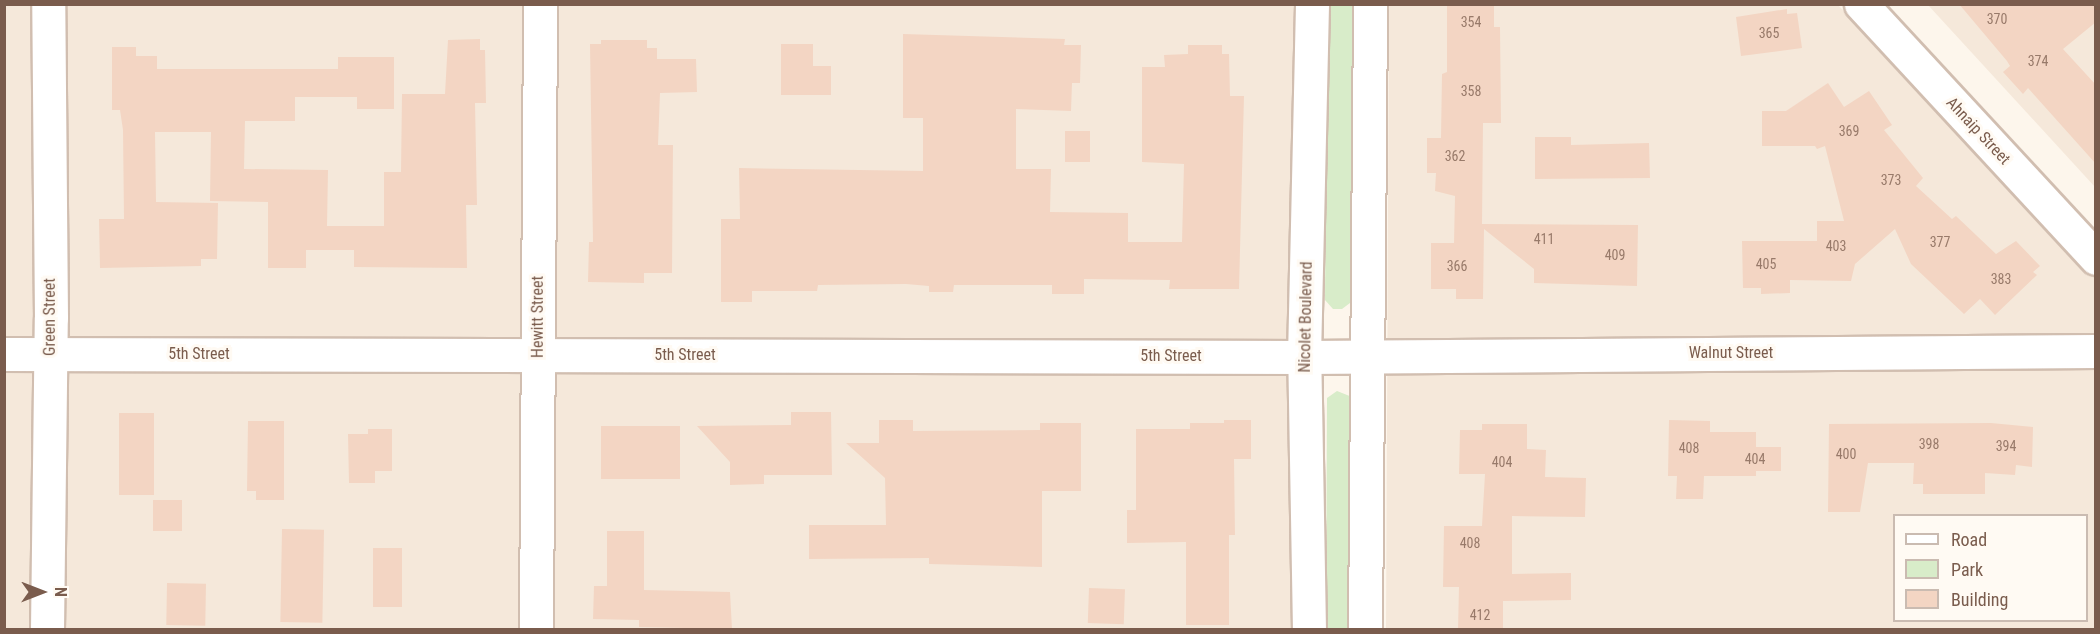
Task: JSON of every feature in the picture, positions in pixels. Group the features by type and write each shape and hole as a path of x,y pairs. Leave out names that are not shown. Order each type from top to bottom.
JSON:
{"street":[{"name":"Green Street","path":"47,630 51,354 48,4"},
{"name":"Hewitt Street","path":"536,630 540,4"},
{"name":"Nicolet Boulevard","path":"1309,630 1304,357 1312,4"},
{"path":"1365,630 1370,4"},
{"name":"Ahnaip Street","path":"1861,4 2096,258"},
{"name":"Walnut Street","path":"1366,356 2096,351"},
{"name":"5th Street","path":"4,354 1366,356"}],"shaded area":[{"path":"4,5 1300,5 1300,629 4,629"},
{"path":"1389,5 1838,5 2095,276 2095,629 1386,630"},
{"path":"1928,5 2095,5 2095,187"}],"green space":[{"path":"1327,5 1354,5 1354,300 1342,309 1333,309 1325,300"},
{"path":"1337,391 1352,397 1352,629 1326,630 1327,398"}],"building":[{"path":"1447,4 1494,4 1494,27 1500,27 1501,123 1483,123 1482,224 1638,225 1637,286 1534,283 1534,269 1484,229 1483,299 1456,299 1456,289 1431,289 1431,243 1454,243 1455,196 1435,191 1436,173 1427,173 1427,138 1441,138 1442,74 1447,72"},
{"path":"1959,4 2096,4 2096,22 2063,49 2096,85 2096,164 2028,88 2023,94 2003,72 2010,66 2007,61"},
{"path":"1787,9 1787,14 1797,13 1802,48 1741,56 1736,17"},
{"path":"903,34 1065,39 1064,45 1081,45 1080,83 1072,83 1071,111 1016,109 1016,169 1051,169 1050,212 1128,213 1128,242 1182,242 1184,164 1142,162 1142,67 1165,67 1164,55 1188,54 1188,45 1222,45 1222,54 1229,54 1230,96 1244,96 1239,289 1169,289 1170,280 1084,279 1084,294 1052,294 1052,285 954,285 953,292 929,292 929,286 906,284 818,285 817,291 752,291 752,302 721,302 721,219 740,219 739,168 923,171 923,118 903,118"},
{"path":"480,39 480,50 485,50 486,103 475,103 477,205 466,205 467,268 354,267 354,250 306,250 306,268 268,268 268,202 210,201 211,132 155,132 156,202 218,203 217,259 201,259 201,266 100,268 99,219 124,219 123,130 120,110 112,110 112,47 136,47 136,56 157,56 157,69 338,69 338,57 394,57 394,109 357,109 357,97 295,97 295,121 245,121 244,169 328,170 327,226 384,226 384,172 401,172 402,94 445,94 448,40"},
{"path":"601,40 647,40 647,48 657,48 657,59 696,59 697,92 660,93 658,145 673,145 672,273 644,273 644,283 588,282 589,242 593,242 590,44 601,44"},
{"path":"781,44 813,44 813,66 831,66 831,95 781,95"},
{"path":"1828,83 1844,107 1869,91 1892,125 1884,130 1923,178 1916,186 1952,219 1956,216 1996,254 2016,241 2040,266 2033,272 2037,275 1995,315 1980,299 1964,314 1911,264 1895,229 1855,264 1851,281 1790,280 1790,293 1761,294 1761,288 1743,288 1742,241 1817,241 1817,221 1844,221 1825,146 1817,149 1815,146 1762,146 1762,111 1786,111"},
{"path":"1065,131 1090,131 1090,162 1065,162"},
{"path":"1535,137 1571,137 1571,145 1649,143 1650,178 1535,179"},
{"path":"791,412 831,412 832,475 764,475 764,484 730,485 730,462 697,426 791,425"},
{"path":"119,413 154,413 154,495 119,495"},
{"path":"879,420 913,420 913,431 1040,430 1040,423 1081,423 1081,491 1042,491 1042,567 929,564 929,558 809,559 809,525 886,525 885,478 846,443 879,443"},
{"path":"1224,420 1251,420 1251,459 1234,459 1235,535 1229,535 1229,625 1186,625 1186,542 1127,543 1127,510 1136,510 1136,429 1190,429 1190,423 1224,423"},
{"path":"1669,420 1710,421 1710,432 1756,432 1756,447 1781,447 1781,471 1756,471 1756,476 1704,476 1703,499 1676,499 1677,476 1668,476"},
{"path":"248,421 284,421 284,500 256,500 256,491 247,491"},
{"path":"1991,423 2033,427 2032,467 2016,465 2015,475 1985,473 1985,494 1923,494 1923,484 1913,484 1914,463 1868,463 1860,512 1828,512 1829,424"},
{"path":"1482,424 1527,424 1527,449 1546,450 1545,477 1586,478 1585,517 1512,516 1512,574 1571,573 1571,600 1503,601 1503,630 1458,630 1459,587 1443,587 1444,526 1482,526 1485,474 1459,474 1460,430 1482,430"},
{"path":"601,426 680,426 680,479 601,479"},
{"path":"368,429 392,429 392,471 375,471 375,483 349,483 348,434 368,434"},
{"path":"153,500 182,500 182,531 153,531"},
{"path":"282,529 324,530 322,623 280,622"},
{"path":"607,531 644,531 644,590 730,592 732,629 639,627 639,620 593,619 594,586 607,586"},
{"path":"373,548 402,548 402,607 373,607"},
{"path":"167,583 206,584 205,626 166,625"},
{"path":"1089,588 1125,589 1124,624 1088,623"}]}
